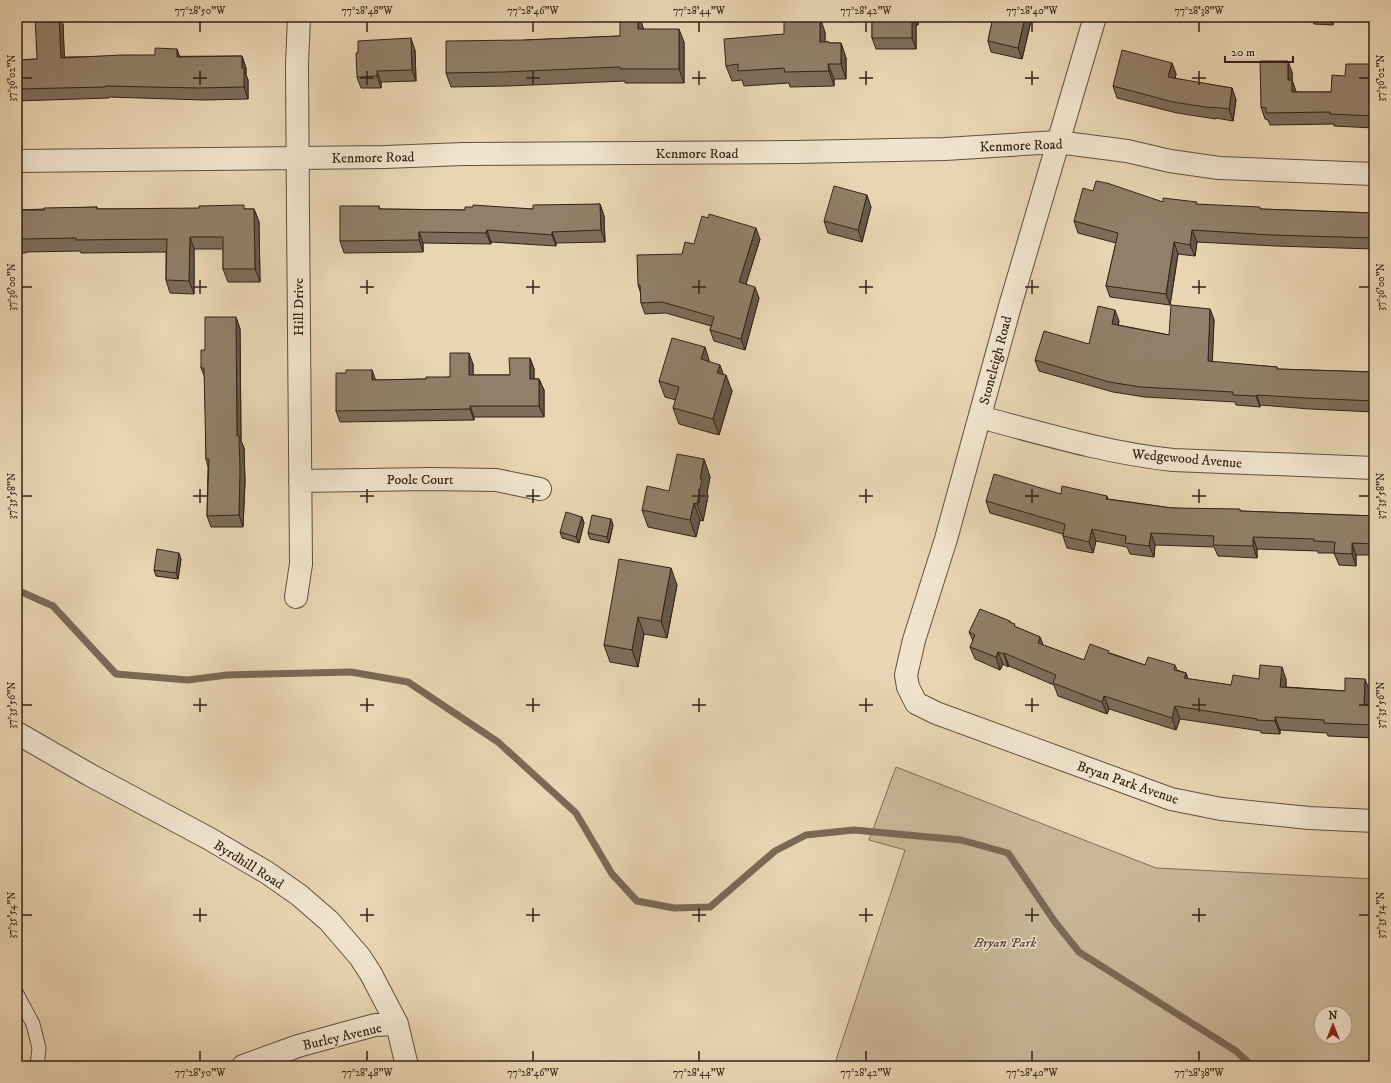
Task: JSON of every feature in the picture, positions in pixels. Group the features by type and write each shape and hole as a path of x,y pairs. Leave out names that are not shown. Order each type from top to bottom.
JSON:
{"street":[{"name":"Hill Drive","path":"296,597 301,564 297,64 298,17"},
{"name":"Stoneleigh Road","path":"916,703 908,687 906,675 914,640 946,539 1010,306 1038,214 1057,142 1076,86 1095,17"},
{"name":"Kenmore Road","path":"17,161 385,157 463,154 780,152 929,149 1057,142 1126,151 1170,161 1218,168 1374,174"},
{"name":"Wedgewood Avenue","path":"980,417 1098,448 1140,456 1181,460 1374,468"},
{"name":"Poole Court","path":"300,481 430,479 496,480 540,489"},
{"name":"Bryan Park Avenue","path":"916,703 936,713 1171,799 1221,809 1309,818 1374,821"},
{"name":"Byrdhill Road","path":"17,735 90,776 208,838 266,872 298,895 329,921 360,957 371,974 397,1024 407,1066"},
{"name":"Burley Avenue","path":"243,1066 298,1046 375,1026 397,1024"}],"lane":[{"path":"17,994 33,1024 39,1048 37,1066"}],"green space":[{"name":"Bryan Park","path":"896,767 1156,868 1374,879 1374,1066 834,1066 905,850 869,840"}],"building":[{"path":"35,17 59,17 61,58 155,55 155,48 177,49 177,57 242,56 242,68 244,68 244,87 199,88 105,86 17,89 17,60 37,59"},
{"path":"620,17 638,17 638,29 679,29 679,69 620,69 620,67 446,73 446,41 525,40 620,36"},
{"path":"784,17 820,17 820,42 841,43 841,64 828,64 829,71 785,72 784,68 738,71 738,64 726,66 724,39 784,34"},
{"path":"872,17 912,17 912,38 872,38"},
{"path":"993,17 1025,17 1018,48 988,41"},
{"path":"1331,17 1331,19 1312,18"},
{"path":"1372,17 1374,17 1374,51 1372,51"},
{"path":"411,38 412,70 377,71 377,76 357,77 356,53 358,53 358,41"},
{"path":"1122,50 1172,63 1168,77 1232,88 1229,109 1173,102 1113,86"},
{"path":"1260,61 1288,61 1288,80 1292,80 1292,92 1331,92 1332,75 1345,76 1346,64 1374,64 1374,116 1330,114 1330,112 1266,113 1266,108 1261,107"},
{"path":"1096,181 1107,183 1163,202 1163,198 1197,202 1196,204 1260,207 1260,209 1374,213 1374,238 1271,235 1192,230 1190,245 1174,242 1166,294 1106,286 1118,233 1074,221 1083,188 1093,191"},
{"path":"834,186 867,195 858,230 824,221"},
{"path":"600,204 601,230 552,232 552,235 487,230 486,233 419,232 419,240 340,241 340,206 379,206 379,209 465,210 465,207 473,207 473,205 533,209 533,205"},
{"path":"244,205 244,209 254,209 255,269 223,269 223,237 190,237 189,281 166,280 167,239 76,240 76,238 17,240 17,210 97,207 97,209 199,208 199,206"},
{"path":"709,214 756,228 739,282 755,287 741,339 710,330 714,317 662,302 641,303 640,285 638,285 637,255 682,254 685,242 694,244 702,216 708,218"},
{"path":"1171,305 1210,309 1208,361 1277,367 1277,369 1374,372 1374,401 1233,395 1233,392 1141,387 1109,382 1035,360 1044,331 1089,344 1098,306 1115,310 1112,324 1169,335"},
{"path":"205,317 236,317 237,436 239,436 240,470 239,515 207,516 209,459 206,459 204,368 201,368 201,350 205,350"},
{"path":"672,338 705,347 701,359 720,365 717,373 726,375 713,419 673,408 679,387 659,381"},
{"path":"450,353 469,353 469,375 510,375 509,358 530,358 530,379 539,379 539,406 470,406 470,409 336,411 336,373 346,373 346,370 372,370 372,380 450,377"},
{"path":"677,454 704,459 697,504 694,503 690,520 642,510 647,486 669,491"},
{"path":"994,474 1061,494 1062,486 1107,496 1106,499 1172,508 1240,509 1240,511 1374,516 1374,544 1352,543 1352,554 1334,553 1335,542 1314,541 1314,539 1253,537 1253,546 1213,545 1214,536 1151,533 1149,546 1125,543 1126,536 1092,529 1089,542 1063,536 1065,524 986,501"},
{"path":"566,512 582,517 576,537 560,532"},
{"path":"592,515 611,519 607,537 588,533"},
{"path":"157,549 179,553 176,573 154,570"},
{"path":"619,559 671,568 661,621 638,617 632,650 604,645"},
{"path":"980,609 1010,621 1009,622 1015,624 1014,626 1040,637 1038,643 1084,660 1090,644 1109,651 1108,653 1145,665 1148,657 1175,665 1174,670 1186,673 1184,678 1231,685 1233,675 1259,679 1260,665 1282,667 1280,687 1345,691 1345,678 1365,679 1364,705 1374,706 1374,725 1324,723 1324,720 1275,717 1275,721 1257,720 1175,706 1172,718 1104,696 1102,702 1053,683 1056,675 1004,653 998,652 996,657 970,647 975,635 969,632"}],"waterway":[{"path":"17,590 53,606 116,674 188,680 227,675 351,672 408,682 498,742 576,813 612,874 637,901 674,908 710,907 775,851 806,835 854,830 961,840 1008,853 1055,922 1079,952 1236,1051 1252,1066"}]}
